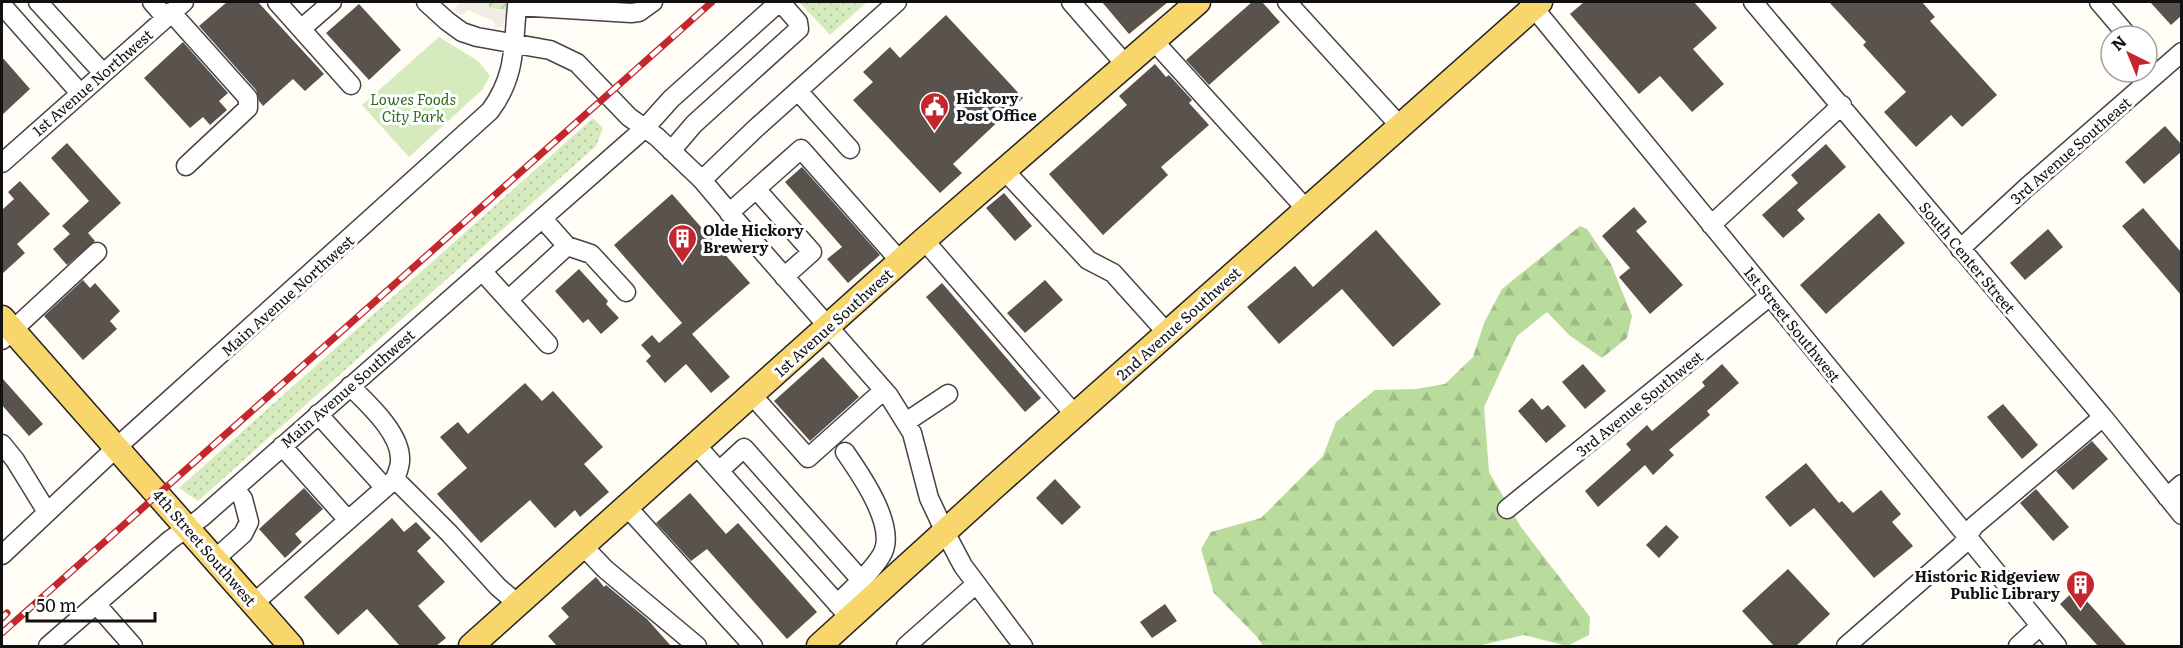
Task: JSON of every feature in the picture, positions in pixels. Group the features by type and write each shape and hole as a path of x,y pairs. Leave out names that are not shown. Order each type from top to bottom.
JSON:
{"main road":[{"name":"1st Avenue Southwest","path":"471,646 900,261 1198,2"},
{"name":"2nd Avenue Southwest","path":"819,646 844,611 945,532 1534,4"},
{"name":"4th Street Southwest","path":"5,329 117,447 291,646"}],"street":[{"path":"38,2 103,73"},
{"path":"152,2 174,10 248,98 248,108 186,166"},
{"path":"277,2 351,85"},
{"path":"301,29 332,2"},
{"path":"426,2 436,13 462,32 514,45 550,50 577,63 629,117 645,128 702,180 884,390 906,422 918,450 929,498 963,566 1023,646"},
{"name":"Main Avenue Northwest","path":"2,555 117,447 490,111 503,94 513,61 519,4 631,13 639,12 653,2"},
{"path":"702,180 897,2"},
{"path":"1071,2 1125,64"},
{"path":"1287,2 1400,126"},
{"name":"South Center Street","path":"1754,2 2103,417 2181,515"},
{"path":"2099,2 2118,24"},
{"name":"Main Avenue Southwest","path":"48,646 170,540 235,488 645,128 671,99 777,4 783,5 798,22 799,29 694,124 671,151"},
{"name":"1st Street Southwest","path":"1534,4 2057,646"},
{"path":"2,5 80,93"},
{"name":"1st Avenue Northwest","path":"2,163 174,10"},
{"path":"1153,40 1306,209"},
{"name":"3rd Avenue Southeast","path":"2159,62 2181,52"},
{"name":"3rd Avenue Southeast","path":"1960,249 2133,84"},
{"path":"798,91 849,149"},
{"path":"1712,225 1842,105"},
{"path":"729,213 801,149 900,261"},
{"path":"1005,170 1083,256 1113,273 1167,333"},
{"path":"756,189 812,252 784,277"},
{"path":"542,218 567,246 591,254 626,292"},
{"path":"924,240 1075,415"},
{"path":"508,300 567,246"},
{"path":"5,329 97,252"},
{"path":"482,271 548,344"},
{"name":"3rd Avenue Southwest","path":"1508,509 1770,296"},
{"path":"254,603 390,484 400,461 399,448 386,425 350,386"},
{"path":"752,395 808,458 884,390"},
{"path":"906,422 948,394"},
{"path":"318,414 390,484 449,533 498,587 518,604"},
{"path":"1846,646 1961,546 1974,526 2103,417"},
{"path":"2,444 15,460 47,512"},
{"path":"696,445 844,611 861,580 882,555 887,539 878,509 845,452"},
{"path":"282,446 348,520"},
{"path":"719,471 744,448 861,580"},
{"path":"2167,497 2181,484"},
{"path":"215,559 243,534 249,522 243,499 235,488"},
{"path":"627,507 753,646"},
{"path":"583,546 605,569 697,646"},
{"path":"906,646 976,584"},
{"path":"96,604 133,646"},
{"path":"2018,646 2040,626"}],"green space":[{"path":"488,2 509,2 507,10 489,8"},
{"path":"799,2 867,2 830,35"},
{"name":"Lowes Foods City Park","path":"439,37 478,61 490,76 483,89 409,157 362,105"},
{"path":"593,118 603,128 596,146 198,501 179,488"},
{"path":"1580,226 1587,229 1611,264 1632,316 1627,338 1602,358 1569,335 1547,312 1517,336 1484,407 1489,472 1521,527 1590,617 1589,635 1567,646 1524,635 1478,646 1263,646 1214,593 1201,549 1211,532 1261,518 1323,456 1336,422 1375,390 1416,389 1445,384 1473,357 1484,323 1502,289"}],"shaded area":[{"path":"460,2 488,2 489,8 507,10 503,26 494,29 493,21 468,10 462,15 453,9"}],"building":[{"path":"227,2 258,2 324,74 305,91 293,79 263,106 256,90 199,26"},
{"path":"1102,2 1168,2 1129,34"},
{"path":"1252,2 1262,2 1280,22 1209,85 1186,60"},
{"path":"1584,2 1694,2 1717,28 1693,49 1724,84 1692,112 1660,76 1639,94 1570,14"},
{"path":"1829,2 1922,2 1935,17 1930,21 1997,95 1962,127 1951,115 1916,147 1884,112 1906,92 1863,45 1866,42"},
{"path":"2150,2 2181,2 2181,16 2171,25"},
{"path":"359,4 401,50 369,80 326,33"},
{"name":"Hickory Post Office","path":"946,15 1023,98 953,164 962,173 940,193 853,100 873,82 863,72 890,47 900,58"},
{"path":"183,42 228,93 219,101 227,110 210,125 203,117 190,128 144,78"},
{"path":"2,57 30,89 2,115"},
{"path":"1155,64 1166,77 1169,75 1192,100 1189,103 1209,125 1161,167 1168,175 1103,235 1049,174 1127,105 1119,96"},
{"path":"2165,126 2181,144 2181,152 2144,184 2125,162"},
{"path":"67,143 121,203 88,233 95,241 67,265 53,249 70,234 62,226 89,201 51,158"},
{"path":"1826,144 1846,167 1797,210 1805,219 1783,238 1762,215 1798,183 1791,175"},
{"path":"802,167 880,255 848,283 827,259 842,247 785,182"},
{"path":"20,181 50,214 17,244 25,253 2,274 2,210 14,199 8,192"},
{"path":"1004,193 1032,226 1015,241 986,208"},
{"name":"Olde Hickory Brewery","path":"672,194 750,283 692,334 730,377 711,393 686,364 665,383 646,361 651,356 641,345 652,335 659,343 682,323 614,245"},
{"path":"1634,207 1647,222 1636,231 1683,285 1650,314 1619,277 1630,268 1602,236"},
{"path":"2143,208 2181,252 2181,295 2122,226"},
{"path":"1879,213 1905,243 1826,314 1800,285"},
{"path":"2048,229 2063,247 2025,280 2010,263"},
{"path":"1376,230 1441,304 1393,347 1342,289 1279,344 1247,307 1295,266 1313,287"},
{"path":"579,269 608,301 606,304 619,318 601,334 588,319 583,323 555,291"},
{"path":"83,280 90,288 95,283 120,311 110,321 117,329 83,360 44,316"},
{"path":"1045,280 1063,300 1025,333 1007,313"},
{"path":"942,283 1041,398 1025,412 926,297"},
{"path":"823,357 859,397 810,441 774,401"},
{"path":"1583,364 1606,391 1585,409 1562,382"},
{"path":"1722,364 1739,383 1707,411 1710,415 1669,450 1674,455 1653,475 1645,465 1598,507 1585,491 1631,450 1626,444 1647,425 1652,431 1705,386 1702,382"},
{"path":"2,378 43,424 29,436 2,405"},
{"path":"525,383 542,401 553,391 603,447 584,464 609,492 580,517 575,510 555,528 530,500 481,543 437,494 467,468 440,437 458,422 468,434"},
{"path":"1532,398 1542,410 1548,405 1566,426 1546,443 1518,411"},
{"path":"2003,404 2038,445 2022,459 1987,417"},
{"path":"2092,441 2108,459 2073,490 2056,471"},
{"path":"1806,463 1839,503 1842,501 1853,513 1881,490 1901,514 1892,522 1913,546 1874,578 1814,508 1790,527 1765,497"},
{"path":"1055,479 1081,507 1062,525 1036,498"},
{"path":"304,488 323,509 295,534 302,542 285,558 259,529"},
{"path":"2036,489 2069,527 2053,541 2020,503"},
{"path":"690,493 726,534 738,523 817,612 787,639 707,549 691,561 656,523"},
{"path":"392,518 404,532 416,522 431,538 417,551 445,582 418,606 446,638 436,646 400,646 367,609 338,635 304,597"},
{"path":"1666,525 1679,537 1659,558 1646,545"},
{"path":"1788,569 1830,614 1796,646 1774,646 1742,611"},
{"path":"596,577 604,587 606,585 647,619 671,646 557,646 548,636 569,617 561,608"},
{"path":"2076,589 2127,646 2098,646 2060,604"},
{"path":"1165,604 1177,621 1152,638 1140,622"}],"railway":[{"path":"2,633 712,2"},
{"path":"2,618 7,613"}],"place":[{"name":"Hickory Post Office","path":"935,132"},
{"name":"Olde Hickory Brewery","path":"682,264"},
{"name":"Historic Ridgeview Public Library","path":"2081,610"}]}
